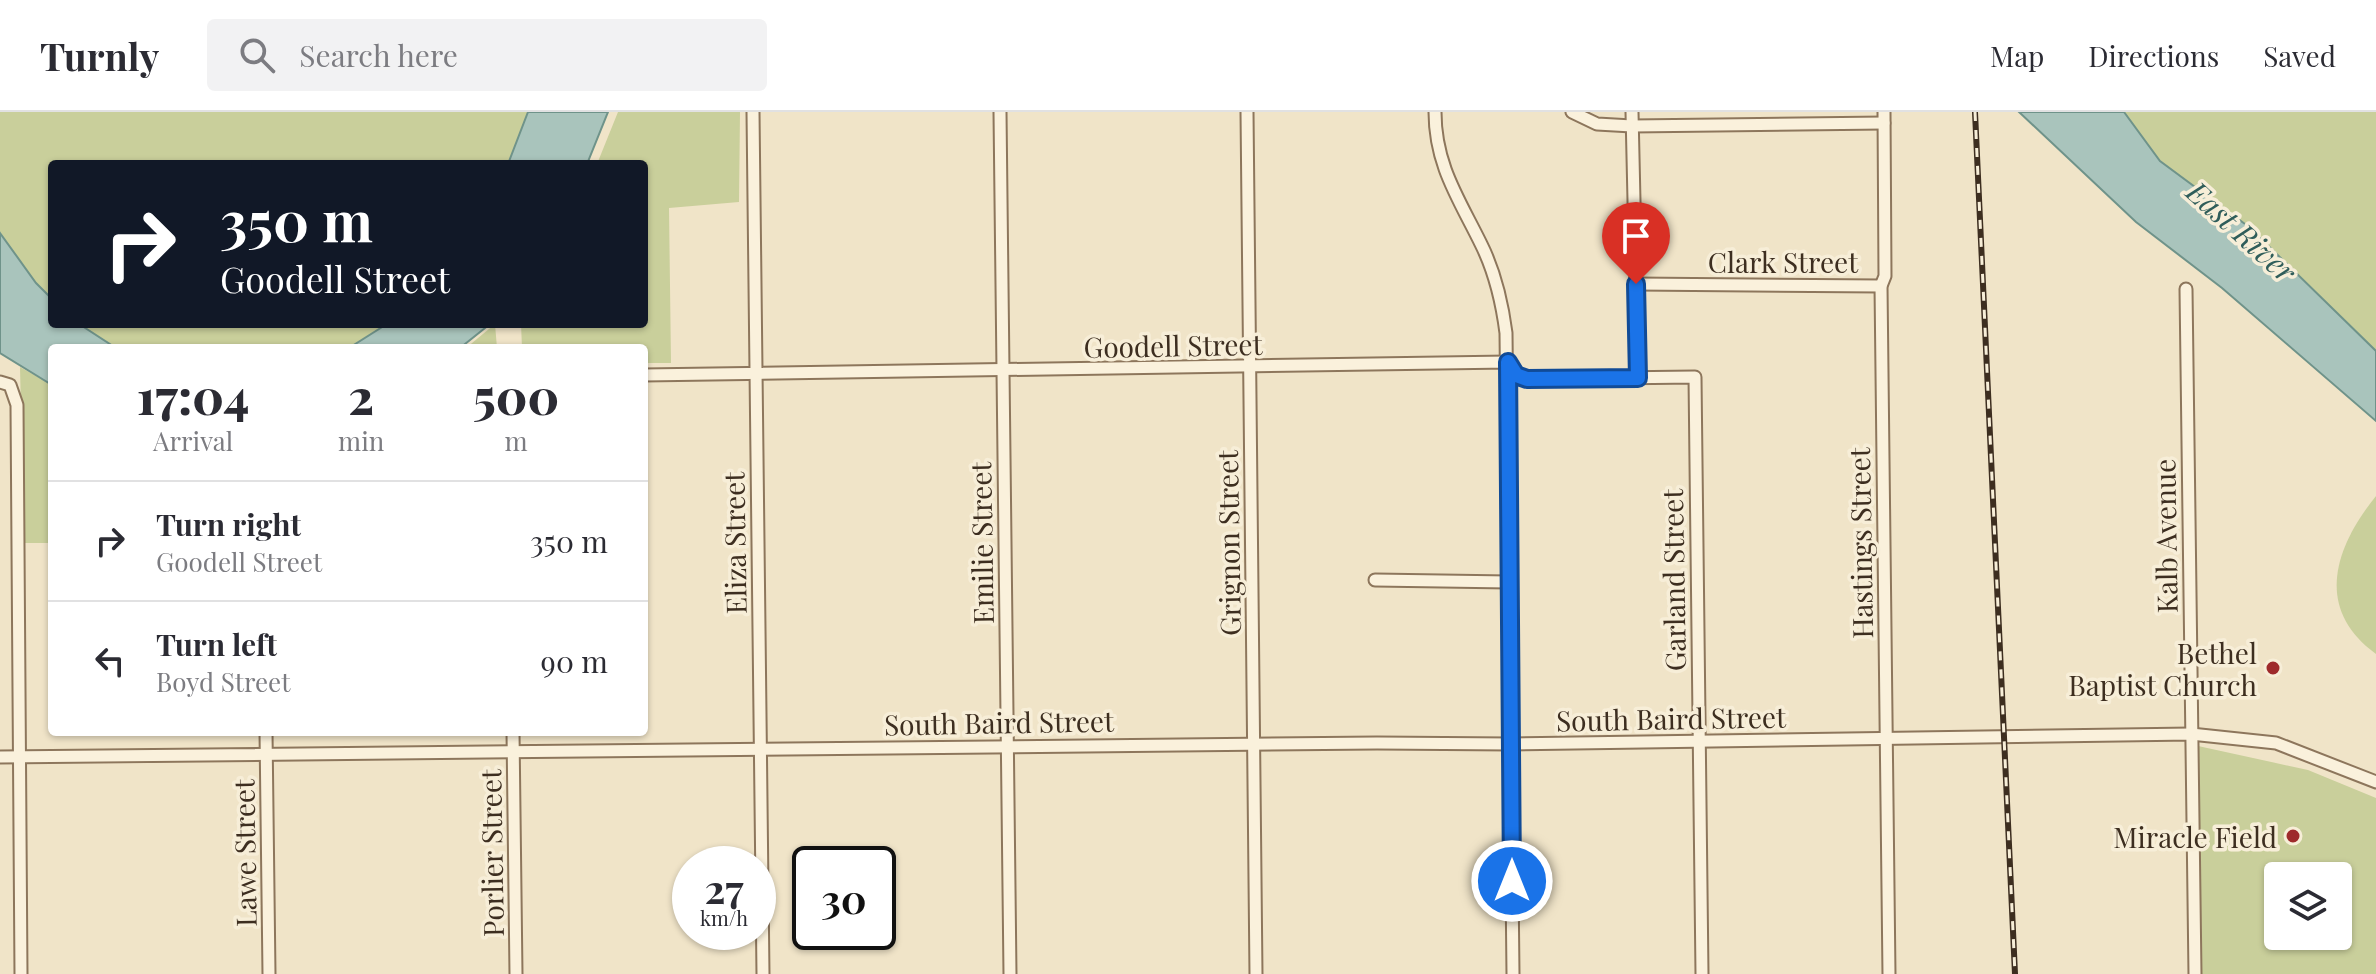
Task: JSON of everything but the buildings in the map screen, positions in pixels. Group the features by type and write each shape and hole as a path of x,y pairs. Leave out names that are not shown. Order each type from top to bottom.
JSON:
{"street":[{"name":"Eliza Street","path":"753,112 763,974"},
{"name":"Emilie Street","path":"1000,112 1010,974"},
{"name":"Grignon Street","path":"1247,112 1256,974"},
{"path":"1435,112 1437,142 1448,183 1481,243 1498,286 1508,362 1513,974"},
{"path":"1572,112 1597,124 1632,126 1884,118"},
{"path":"1632,112 1638,378"},
{"name":"Hastings Street","path":"1884,118 1885,276 1881,286 1889,974"},
{"name":"Clark Street","path":"1636,284 1881,286"},
{"name":"Kalb Avenue","path":"2186,289 2195,974"},
{"name":"Goodell Street","path":"648,375 1508,362 1516,375 1527,379 1695,377"},
{"name":"Garland Street","path":"1695,377 1702,974"},
{"path":"5,383 17,405 21,974"},
{"path":"1375,580 1509,582"},
{"name":"South Baird Street","path":"0,757 1511,744 2191,734 2276,743 2376,782"},
{"name":"Lawe Street","path":"266,736 269,974"},
{"name":"Porlier Street","path":"513,736 516,974"}],"green space":[{"path":"0,112 528,112 510,160 48,160 48,295 0,233"},
{"path":"618,112 740,112 739,202 669,208 671,363 648,363 648,344 522,344 521,328 648,328 648,160 599,160"},
{"path":"2124,112 2376,112 2376,351 2249,227 2160,161"},
{"path":"85,328 381,328 355,344 110,344"},
{"path":"490,328 495,328 497,344 471,344"},
{"path":"20,367 48,383 48,543 24,543"},
{"path":"2376,496 2376,654 2356,636 2344,618 2338,598 2337,578 2350,536"},
{"path":"2198,746 2308,770 2376,798 2376,974 2201,974"}],"water":[{"path":"528,112 608,112 589,160 510,160"},
{"name":"East River","path":"2019,112 2124,112 2160,161 2249,227 2376,351 2376,421 2222,288 2136,222"},
{"path":"0,233 48,295 48,328 85,328 110,344 48,344 48,383 0,353"},
{"path":"381,328 485,328 465,344 355,344"}],"railway":[{"path":"1975,112 2015,974"}],"place":[{"name":"Bethel Baptist Church","path":"2273,668"},
{"name":"Miracle Field","path":"2293,836"}],"route":[{"path":"1512,881 1508,362 1516,375 1527,379 1638,378 1636,284"}]}
